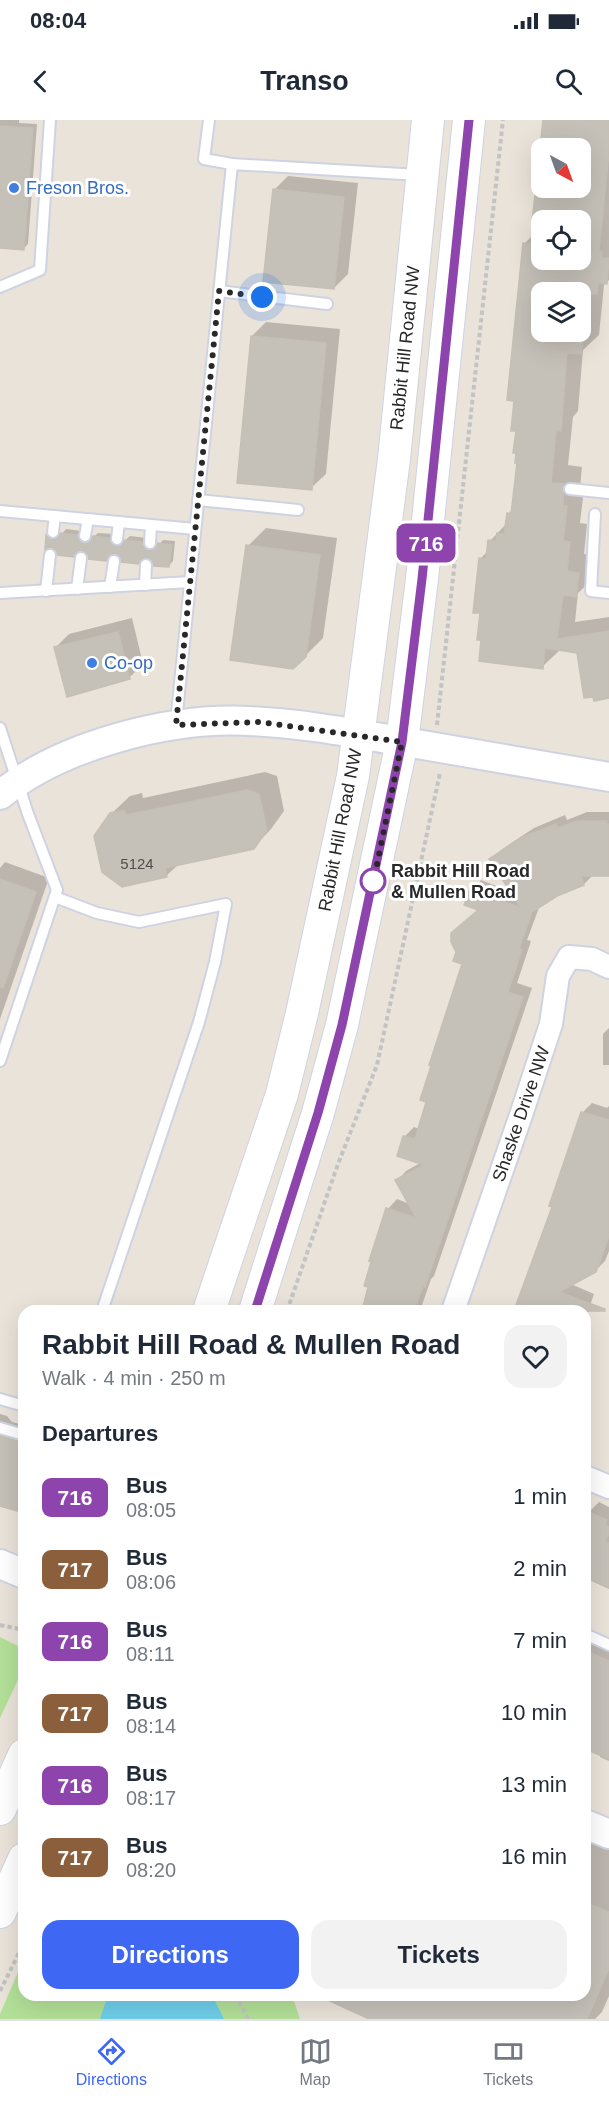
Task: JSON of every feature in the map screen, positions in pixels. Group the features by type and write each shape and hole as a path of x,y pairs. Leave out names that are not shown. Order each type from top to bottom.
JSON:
{"main road":[{"name":"Rabbit Hill Road NW","path":"211,1305 282,1094 353,776 394,459 428,120"},
{"path":"257,1305 318,1113 342,1025 402,742 422,579 469,120"},
{"path":"0,1809 18,1768"},
{"path":"0,1912 18,1872"}],"street":[{"path":"9,788 98,742 176,725 246,721 359,735 609,777"},
{"name":"Shaske Drive NW","path":"455,1305 551,1024 558,976 569,957 592,959 609,967"},
{"path":"591,1480 609,1487"},
{"path":"0,1564 18,1572"},
{"path":"591,1826 609,1834"}],"lane":[{"path":"0,287 40,270 50,120"},
{"path":"209,120 204,159 232,164 422,176"},
{"path":"176,725 232,164"},
{"path":"219,291 327,304"},
{"path":"570,489 609,493"},
{"path":"198,500 298,510"},
{"path":"0,511 195,529"},
{"path":"596,514 591,591 609,593"},
{"path":"53,532 55,516"},
{"path":"85,536 88,519"},
{"path":"117,539 119,522"},
{"path":"150,543 152,525"},
{"path":"46,591 50,555"},
{"path":"77,589 81,558"},
{"path":"110,587 114,561"},
{"path":"145,585 147,565"},
{"path":"0,593 190,582"},
{"path":"0,728 9,788 28,814 57,890 0,1061"},
{"path":"56,897 97,913 139,922 226,904 215,962 200,1017 104,1305"},
{"path":"0,1399 18,1404"},
{"path":"0,1428 18,1433"},
{"path":"591,1638 609,1646"}],"path":[{"path":"289,1305 338,1164 377,1065 440,774 435,747 503,120"},
{"path":"0,1625 18,1629"},
{"path":"0,1991 18,1955"},
{"path":"239,2001 248,2019"}],"green space":[{"path":"0,1637 18,1646 18,1680 0,1718"},
{"path":"18,1972 18,2001 294,2001 300,2019 0,2019"}],"water":[{"path":"106,2001 215,2001 224,2019 100,2019"}],"building":[{"path":"543,120 609,120 609,152 599,251 602,252 602,258 609,258 607,284 598,283 597,294 591,294 591,282 531,282 531,342 583,342 581,354 567,353 561,431 556,430 551,483 564,484 563,506 567,506 563,541 570,542 567,571 579,573 576,597 563,595 557,639 609,631 609,698 594,701 593,697 584,698 577,653 545,648 543,669 479,661 481,640 477,640 480,613 473,613 479,558 486,559 488,540 496,541 497,533 504,534 507,513 511,514 517,463 515,463 516,453 513,453 516,431 511,431 514,401 507,400 523,243 531,243 531,270 591,270 591,210 533,210 535,198 591,198 591,138 541,138"},
{"name":"Freson Bros.","path":"0,126 33,128 24,250 0,248"},
{"path":"273,189 344,197 334,289 263,282"},
{"path":"251,336 326,343 312,490 237,483"},
{"path":"60,533 78,535 80,541 84,543 90,541 93,536 110,538 112,545 117,546 123,544 124,540 143,542 144,547 149,550 154,549 157,543 172,545 169,567 153,566 152,561 147,558 142,559 139,564 121,562 119,556 115,554 109,556 106,561 88,559 88,555 83,551 78,551 74,557 57,555 57,551 51,548 45,550 46,535 55,539"},
{"path":"246,545 320,555 306,657 293,669 230,660"},
{"name":"Co-op","path":"118,632 130,679 67,697 54,647"},
{"path":"247,790 259,794 267,830 254,849 165,868 167,877 122,887 102,872 94,836 110,813 124,810 126,815"},
{"path":"576,821 607,821 606,824 609,824 609,876 581,876 584,885 557,896 532,912 519,949 522,950 508,992 523,997 425,1287 423,1286 416,1305 364,1305 368,1287 364,1286 371,1262 369,1261 386,1208 416,1218 395,1180 424,1165 397,1156 403,1136 415,1139 426,1102 420,1100 431,1066 429,1065 462,964 453,961 456,952 451,942 451,933 478,910 464,905 470,889 521,908 489,859 523,837 556,824 558,828"},
{"path":"0,879 36,892 3,988 0,987"},
{"path":"581,1112 609,1120 609,1236 596,1272 559,1292 605,1309 605,1311 591,1311 591,1305 516,1305 552,1207 549,1206"},
{"path":"0,1436 18,1440 18,1511 0,1506"},
{"path":"591,1513 607,1520 605,1525 609,1527 609,1534 605,1541 609,1543 609,1588 591,1580"},
{"path":"591,1653 609,1661 609,1759 591,1752"},
{"path":"591,1904 609,1912 609,1968 587,2019 369,2019 330,2001 591,2001"}],"bus line":[{"name":"716","path":"257,1305 318,1113 342,1025 402,742 422,579 469,120"}],"place":[{"name":"Freson Bros.","path":"14,188"},
{"name":"Co-op","path":"92,663"},
{"name":"Rabbit Hill Road & Mullen Road","path":"373,881"}],"route":[{"path":"262,297 219,291 176,725 260,722 402,742 373,884 373,881"}]}
